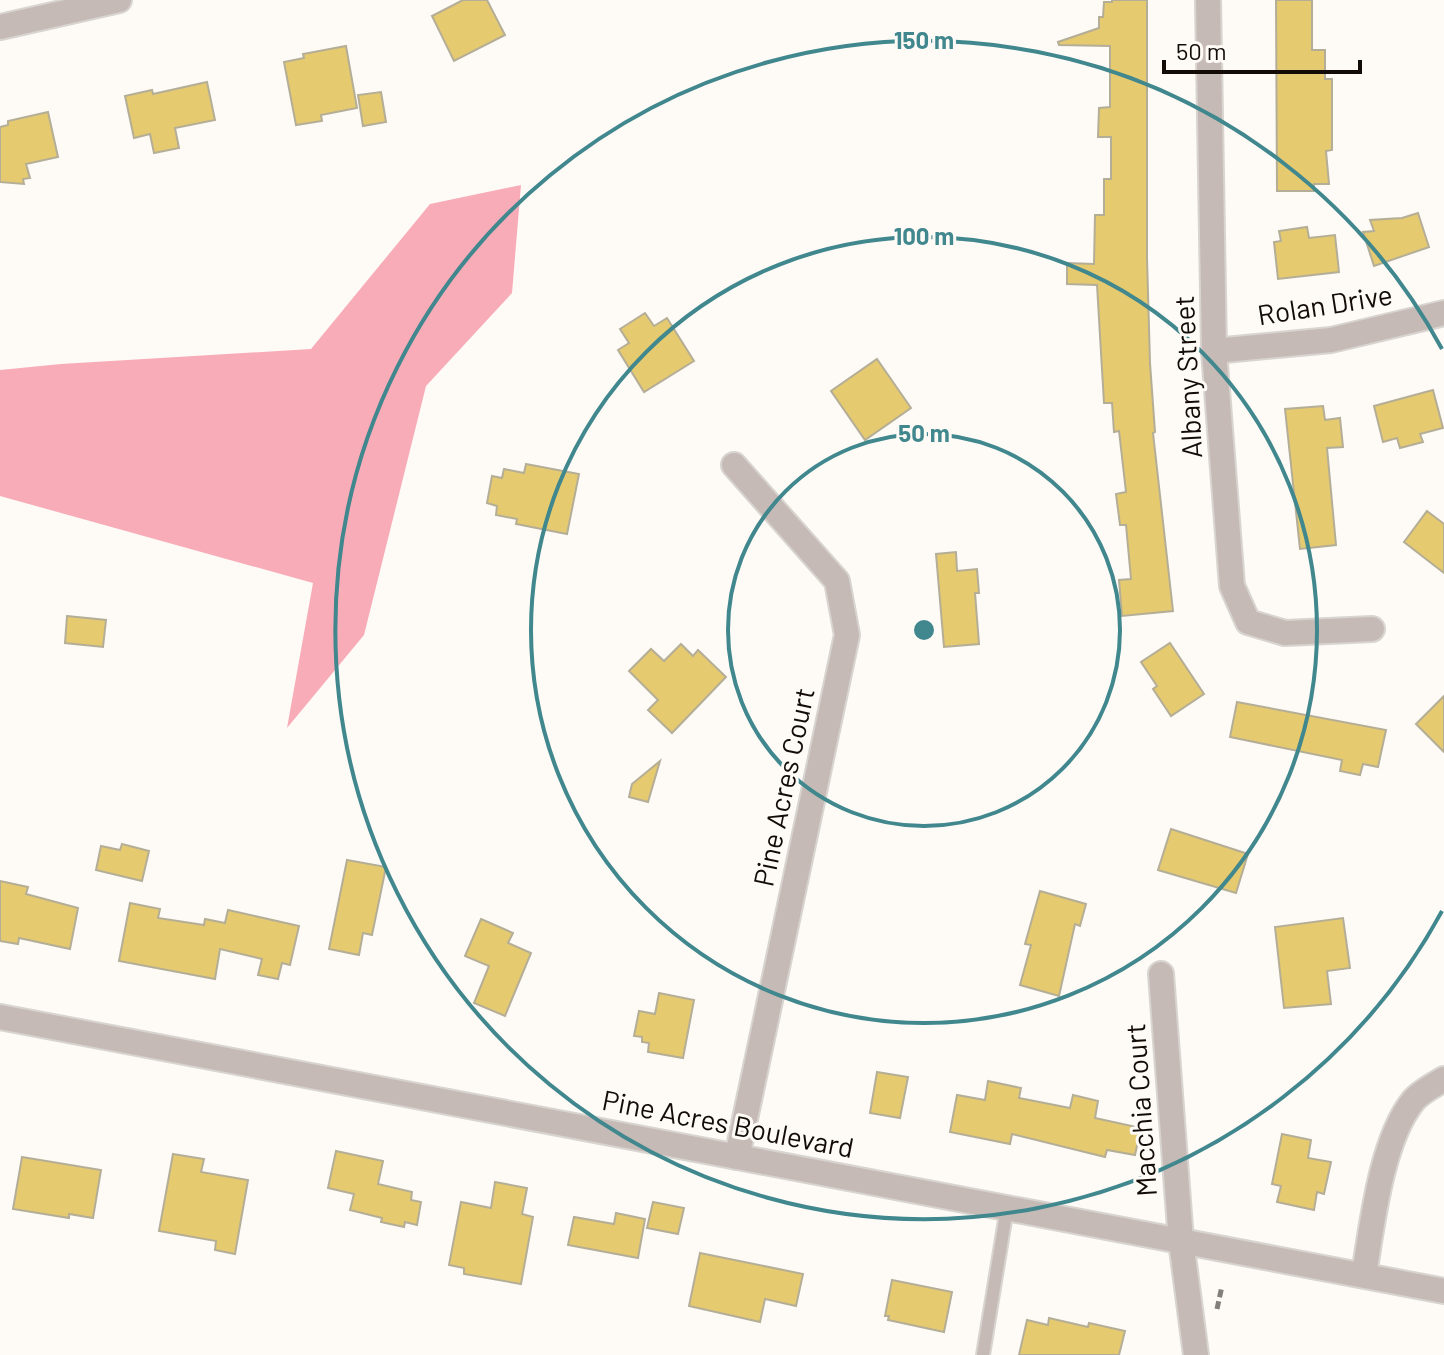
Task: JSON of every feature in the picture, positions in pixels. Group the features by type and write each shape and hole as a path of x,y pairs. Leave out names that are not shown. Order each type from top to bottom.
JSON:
{"street":[{"path":"0,27 119,0"},
{"name":"Albany Street","path":"1208,0 1214,351 1232,586 1248,622 1285,633 1372,629"},
{"name":"Rolan Drive","path":"1214,351 1331,340 1444,313"},
{"name":"Pine Acres Court","path":"734,465 837,581 847,635 737,1157"},
{"name":"Macchia Court","path":"1161,974 1181,1241 1196,1355"},
{"name":"Pine Acres Boulevard","path":"0,1017 1444,1291"},
{"path":"1364,1275 1375,1209 1393,1136 1414,1099 1444,1079"}],"lane":[{"path":"983,1355 1007,1208"}],"shaded area":[{"path":"521,185 512,293 426,386 364,635 287,728 313,583 0,496 0,370 311,349 430,204"}],"building":[{"path":"463,0 487,0 505,35 454,61 432,16"},
{"path":"1147,0 1150,363 1153,433 1173,611 1122,616 1119,580 1131,579 1126,525 1120,525 1116,494 1126,492 1119,431 1114,432 1112,403 1104,403 1097,285 1067,284 1067,263 1094,264 1095,215 1104,215 1104,179 1111,179 1111,137 1098,137 1099,108 1110,107 1110,46 1059,45 1058,42 1099,28 1104,2"},
{"path":"1276,0 1312,0 1312,50 1325,50 1325,79 1332,79 1332,150 1326,151 1329,184 1314,184 1314,191 1277,191"},
{"path":"346,46 357,108 321,115 322,121 296,125 284,62 304,58 303,54"},
{"path":"207,82 215,120 175,128 179,148 154,153 150,134 134,138 125,96 152,90 153,94"},
{"path":"381,92 386,122 363,126 358,95"},
{"path":"48,112 58,157 26,164 30,178 23,179 24,184 0,182 0,127 8,125 8,121"},
{"path":"1418,213 1429,247 1374,266 1363,232 1374,231 1370,220 1402,218"},
{"path":"1307,227 1309,238 1335,235 1339,272 1278,279 1274,242 1281,241 1279,231"},
{"path":"645,313 654,326 667,318 694,361 644,392 618,350 629,343 620,329"},
{"path":"877,359 911,408 865,440 831,391"},
{"path":"1433,390 1443,428 1420,434 1423,442 1400,448 1397,438 1383,442 1374,406"},
{"path":"1323,406 1325,420 1340,418 1343,447 1327,448 1336,545 1300,549 1285,409"},
{"path":"526,464 579,474 567,534 516,524 517,519 496,515 497,506 487,503 492,476 502,478 504,469 524,473"},
{"path":"1427,511 1444,524 1444,573 1404,542"},
{"path":"956,552 957,571 977,569 979,593 975,593 979,644 944,647 936,554"},
{"path":"67,616 106,620 103,647 65,643"},
{"path":"1170,643 1204,694 1171,716 1153,689 1157,686 1141,662"},
{"path":"681,644 693,656 698,650 726,677 672,733 648,710 658,700 629,671 651,649 664,661"},
{"path":"1444,696 1444,752 1416,724"},
{"path":"1237,702 1386,730 1378,767 1363,764 1360,775 1340,771 1342,760 1230,737"},
{"path":"660,761 648,802 629,797 632,784"},
{"path":"1171,829 1248,854 1236,893 1158,870"},
{"path":"122,844 149,851 142,881 96,870 101,846 120,850"},
{"path":"347,860 386,867 372,935 363,933 359,955 329,949"},
{"path":"0,881 28,887 26,894 78,908 70,949 19,938 18,944 0,941"},
{"path":"1040,891 1086,904 1080,926 1075,924 1059,996 1020,985 1031,945 1025,944"},
{"path":"130,903 160,909 158,918 204,925 205,919 225,923 228,910 299,926 290,965 282,963 278,979 258,975 262,959 220,949 215,979 119,961"},
{"path":"1343,918 1350,968 1327,971 1331,1004 1284,1008 1275,927"},
{"path":"481,919 513,933 508,943 531,953 505,1016 474,1003 489,966 465,956"},
{"path":"659,993 694,1000 683,1058 648,1052 649,1043 642,1042 642,1037 634,1036 639,1011 655,1014"},
{"path":"877,1072 908,1077 900,1118 870,1113"},
{"path":"988,1081 1021,1088 1019,1098 1070,1108 1073,1095 1098,1101 1095,1118 1141,1128 1135,1155 1107,1150 1105,1157 1012,1134 1010,1144 950,1132 957,1095 985,1100"},
{"path":"1282,1134 1311,1140 1308,1158 1331,1162 1324,1194 1317,1192 1314,1210 1277,1202 1281,1186 1272,1184"},
{"path":"336,1151 383,1161 378,1184 412,1192 411,1200 421,1202 417,1225 405,1222 404,1227 381,1222 382,1218 350,1210 354,1194 328,1188"},
{"path":"173,1154 204,1159 201,1172 248,1180 235,1254 215,1250 216,1241 159,1231"},
{"path":"22,1157 101,1170 93,1218 69,1214 69,1218 13,1209"},
{"path":"495,1182 527,1188 522,1214 533,1217 521,1284 464,1274 464,1268 449,1265 461,1202 491,1208"},
{"path":"653,1202 684,1208 678,1234 647,1228"},
{"path":"616,1213 645,1219 638,1258 568,1245 574,1217 614,1224"},
{"path":"700,1253 803,1274 796,1306 765,1299 760,1322 689,1306"},
{"path":"892,1280 952,1292 944,1332 888,1320 889,1316 885,1316"},
{"path":"1049,1318 1125,1331 1119,1355 1019,1355 1027,1320 1048,1325"}]}
